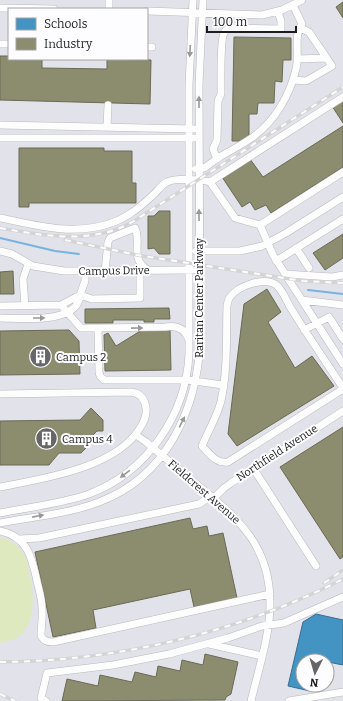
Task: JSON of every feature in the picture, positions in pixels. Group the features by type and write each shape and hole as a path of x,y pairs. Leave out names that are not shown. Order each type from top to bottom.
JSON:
{"street":[{"name":"Raritan Center Parkway","path":"0,513 72,499 108,485 128,472 153,448 181,400 189,363 190,343 190,71 193,0"},
{"name":"Raritan Center Parkway","path":"0,523 79,508 104,500 122,491 150,468 162,455 184,418 196,380 200,342 199,64 203,0"},
{"path":"148,11 258,15 278,12 302,0"},
{"path":"190,169 205,168 250,139 266,125 281,105 293,80 298,58 298,39 302,24 293,5"},
{"path":"217,159 213,149 217,140 218,101 221,94 222,44 224,34 227,30 232,28 281,29 281,21 278,12"},
{"path":"293,80 306,81 332,66 309,32 300,28"},
{"path":"298,58 326,58"},
{"path":"210,182 343,97"},
{"path":"107,127 108,105"},
{"path":"0,125 199,129"},
{"path":"0,138 199,138"},
{"path":"0,218 55,229 96,227 118,221 127,216 168,182 176,180 199,179 210,182 235,218 260,225 343,172"},
{"path":"190,251 244,250 268,244 343,196"},
{"path":"276,261 343,219"},
{"path":"260,225 276,261 343,364"},
{"path":"105,271 108,242 110,238 135,228 137,232 137,256 144,267 148,270"},
{"path":"296,248 309,268"},
{"name":"Campus Drive","path":"0,251 12,254 28,264 52,270 200,270"},
{"path":"25,306 24,279 28,264"},
{"path":"0,306 61,305 80,295 92,299 140,298 140,270"},
{"path":"0,318 51,318 67,312 75,306 80,299 85,281 85,271"},
{"path":"284,274 332,277 343,276"},
{"path":"254,282 261,282 274,283 279,288 304,330 343,388 228,462 222,463 216,461 202,446 216,414 223,385 226,362 227,305 230,297 241,288 254,282"},
{"path":"302,300 343,305"},
{"path":"61,305 81,328 173,326 184,332 188,336 190,343"},
{"path":"304,330 329,316 343,339"},
{"path":"98,328 99,372 102,379 108,381 196,380 223,385"},
{"path":"0,394 129,392 136,393 143,398 146,410 144,421 136,435 127,444 111,454 70,472 0,487"},
{"name":"Northfield Avenue","path":"19,539 39,538 199,504 343,411"},
{"name":"Fieldcrest Avenue","path":"136,435 235,517 252,539 264,564 270,594 270,610 262,656 251,701"},
{"path":"253,468 316,566"},
{"path":"0,531 19,539 32,558 42,601 41,636 43,640 48,642 270,594"},
{"path":"46,701 41,698 47,673 123,664 160,656 268,625 284,623 343,597"},
{"path":"207,643 262,656"},
{"path":"289,701 343,692"}],"shaded area":[{"path":"0,0 343,0 343,701 0,701"}],"green space":[{"path":"0,537 14,543 26,558 32,588 33,606 29,622 20,636 0,643"}],"building: Schools":[{"path":"316,614 343,620 343,665 335,663 335,653 296,653 303,622"},
{"path":"295,656 295,688 288,686"}],"building: Industry":[{"path":"343,2 343,18 336,7"},
{"path":"234,37 291,38 291,60 283,60 282,82 275,81 274,103 258,103 257,114 249,114 249,136 241,141 232,141"},
{"path":"0,56 8,56 8,60 42,60 42,68 107,69 107,60 151,60 150,104 0,100"},
{"path":"343,100 343,123 332,106"},
{"path":"343,126 343,167 271,213 266,205 255,210 250,202 242,207 222,177 250,159 263,177"},
{"path":"19,148 104,148 104,151 132,151 132,183 136,183 136,203 29,203 29,207 19,207"},
{"path":"159,211 170,211 170,254 159,254 154,248 148,249 148,216 154,216"},
{"path":"343,234 343,258 325,270 313,253"},
{"path":"13,271 14,294 0,294 0,272"},
{"path":"267,289 281,312 268,322 295,368 312,356 334,386 237,446 228,434 244,304"},
{"path":"169,308 170,319 154,319 154,322 144,322 144,320 113,320 113,323 85,323 85,309"},
{"path":"170,329 171,370 105,371 104,335 108,333 116,346 142,330"},
{"name":"Campus 2","path":"69,330 79,341 80,374 0,375 0,331"},
{"name":"Campus 4","path":"91,408 103,420 103,431 97,431 92,436 92,442 81,453 59,453 49,465 0,465 0,421 80,420"},
{"path":"343,427 343,557 340,559 280,467"},
{"path":"190,518 193,529 207,526 209,536 223,533 237,598 194,607 190,589 93,610 96,628 53,637 35,552"},
{"path":"205,654 238,662 231,694 226,697 225,700 62,701 67,679 98,686 100,675 132,682 135,672 156,677 158,666 180,671 182,660 203,665"}],"waterway":[{"path":"0,238 55,251 79,254"},
{"path":"308,290 343,294"}],"railway":[{"path":"0,228 51,236 86,236 119,229 134,221 343,87"},
{"path":"65,240 137,255 303,281 343,283"},
{"path":"324,583 343,570"},
{"path":"0,662 88,656 132,650 176,640 219,629 261,615 303,598 343,579"},
{"path":"0,694 15,701"}],"place":[{"name":"Campus 2","path":"40,357"},
{"name":"Campus 4","path":"46,439"}]}
